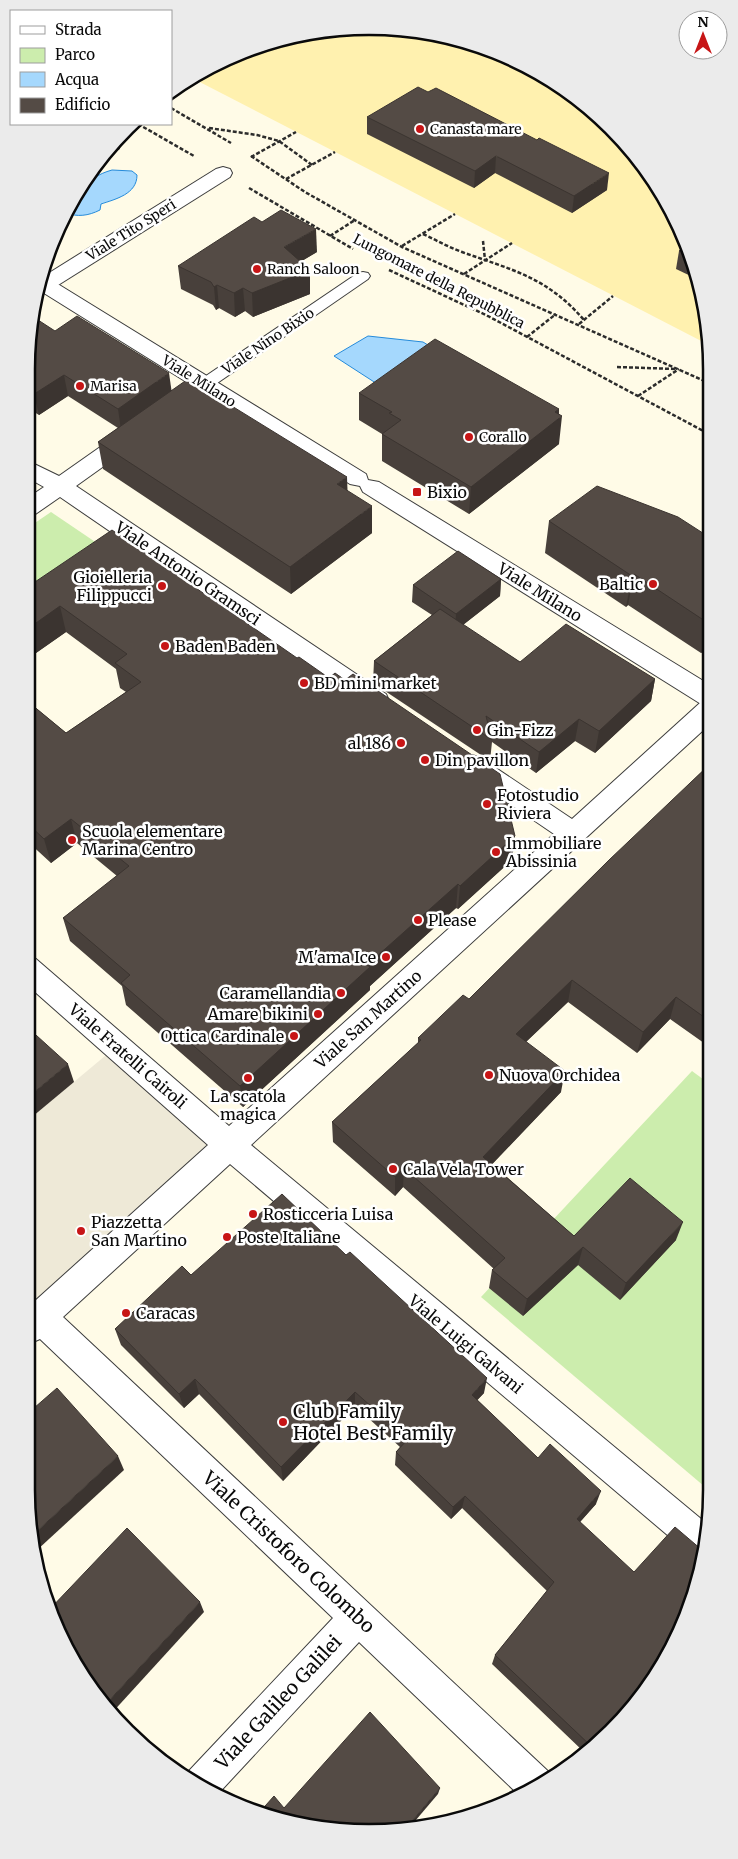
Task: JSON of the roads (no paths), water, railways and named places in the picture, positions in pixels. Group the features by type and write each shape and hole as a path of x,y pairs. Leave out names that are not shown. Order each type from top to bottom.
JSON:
{"street":[{"name":"Viale Tito Speri","path":"46,282 223,173"},
{"name":"Viale Milano","path":"45,287 197,390 364,483 703,693"},
{"path":"35,504 149,424"},
{"name":"Viale Antonio Gramsci","path":"35,472 60,486 399,716"},
{"name":"Viale San Martino","path":"35,1322 703,715"},
{"path":"457,755 573,833"},
{"name":"Viale Fratelli Cairoli","path":"35,975 229,1145"},
{"name":"Viale Luigi Galvani","path":"229,1145 699,1540"},
{"name":"Viale Cristoforo Colombo","path":"35,1326 358,1617 532,1781"},
{"name":"Viale Galileo Galilei","path":"205,1781 358,1617"}],"lane":[{"name":"Viale Nino Bixio","path":"197,390 363,276"}],"water":[{"path":"112,170 132,171 137,175 133,187 125,195 101,204 100,210 91,214 73,215 91,183 102,173"},
{"path":"368,336 423,342 441,353 385,389 334,356"}],"place":[{"name":"Canasta mare","path":"420,129"},
{"name":"Ranch Saloon","path":"257,269"},
{"name":"Marisa","path":"80,386"},
{"name":"Corallo","path":"469,437"},
{"name":"Bixio","path":"417,492"},
{"name":"Baltic","path":"653,584"},
{"name":"Gioielleria Filippucci","path":"162,586"},
{"name":"Baden Baden","path":"165,646"},
{"name":"BD mini market","path":"304,683"},
{"name":"Gin-Fizz","path":"477,730"},
{"name":"al 186","path":"401,743"},
{"name":"Din pavillon","path":"425,760"},
{"name":"Fotostudio Riviera","path":"487,804"},
{"name":"Scuola elementare Marina Centro","path":"72,840"},
{"name":"Immobiliare Abissinia","path":"496,852"},
{"name":"Please","path":"418,920"},
{"name":"M'ama Ice","path":"386,957"},
{"name":"Caramellandia","path":"341,993"},
{"name":"Amare bikini","path":"318,1014"},
{"name":"Ottica Cardinale","path":"294,1036"},
{"name":"Nuova Orchidea","path":"489,1075"},
{"name":"La scatola magica","path":"248,1078"},
{"name":"Cala Vela Tower","path":"393,1169"},
{"name":"Rosticceria Luisa","path":"253,1214"},
{"name":"Piazzetta San Martino","path":"81,1231"},
{"name":"Poste Italiane","path":"227,1237"},
{"name":"Caracas","path":"126,1313"},
{"name":"Club Family Hotel Best Family","path":"283,1422"}]}
